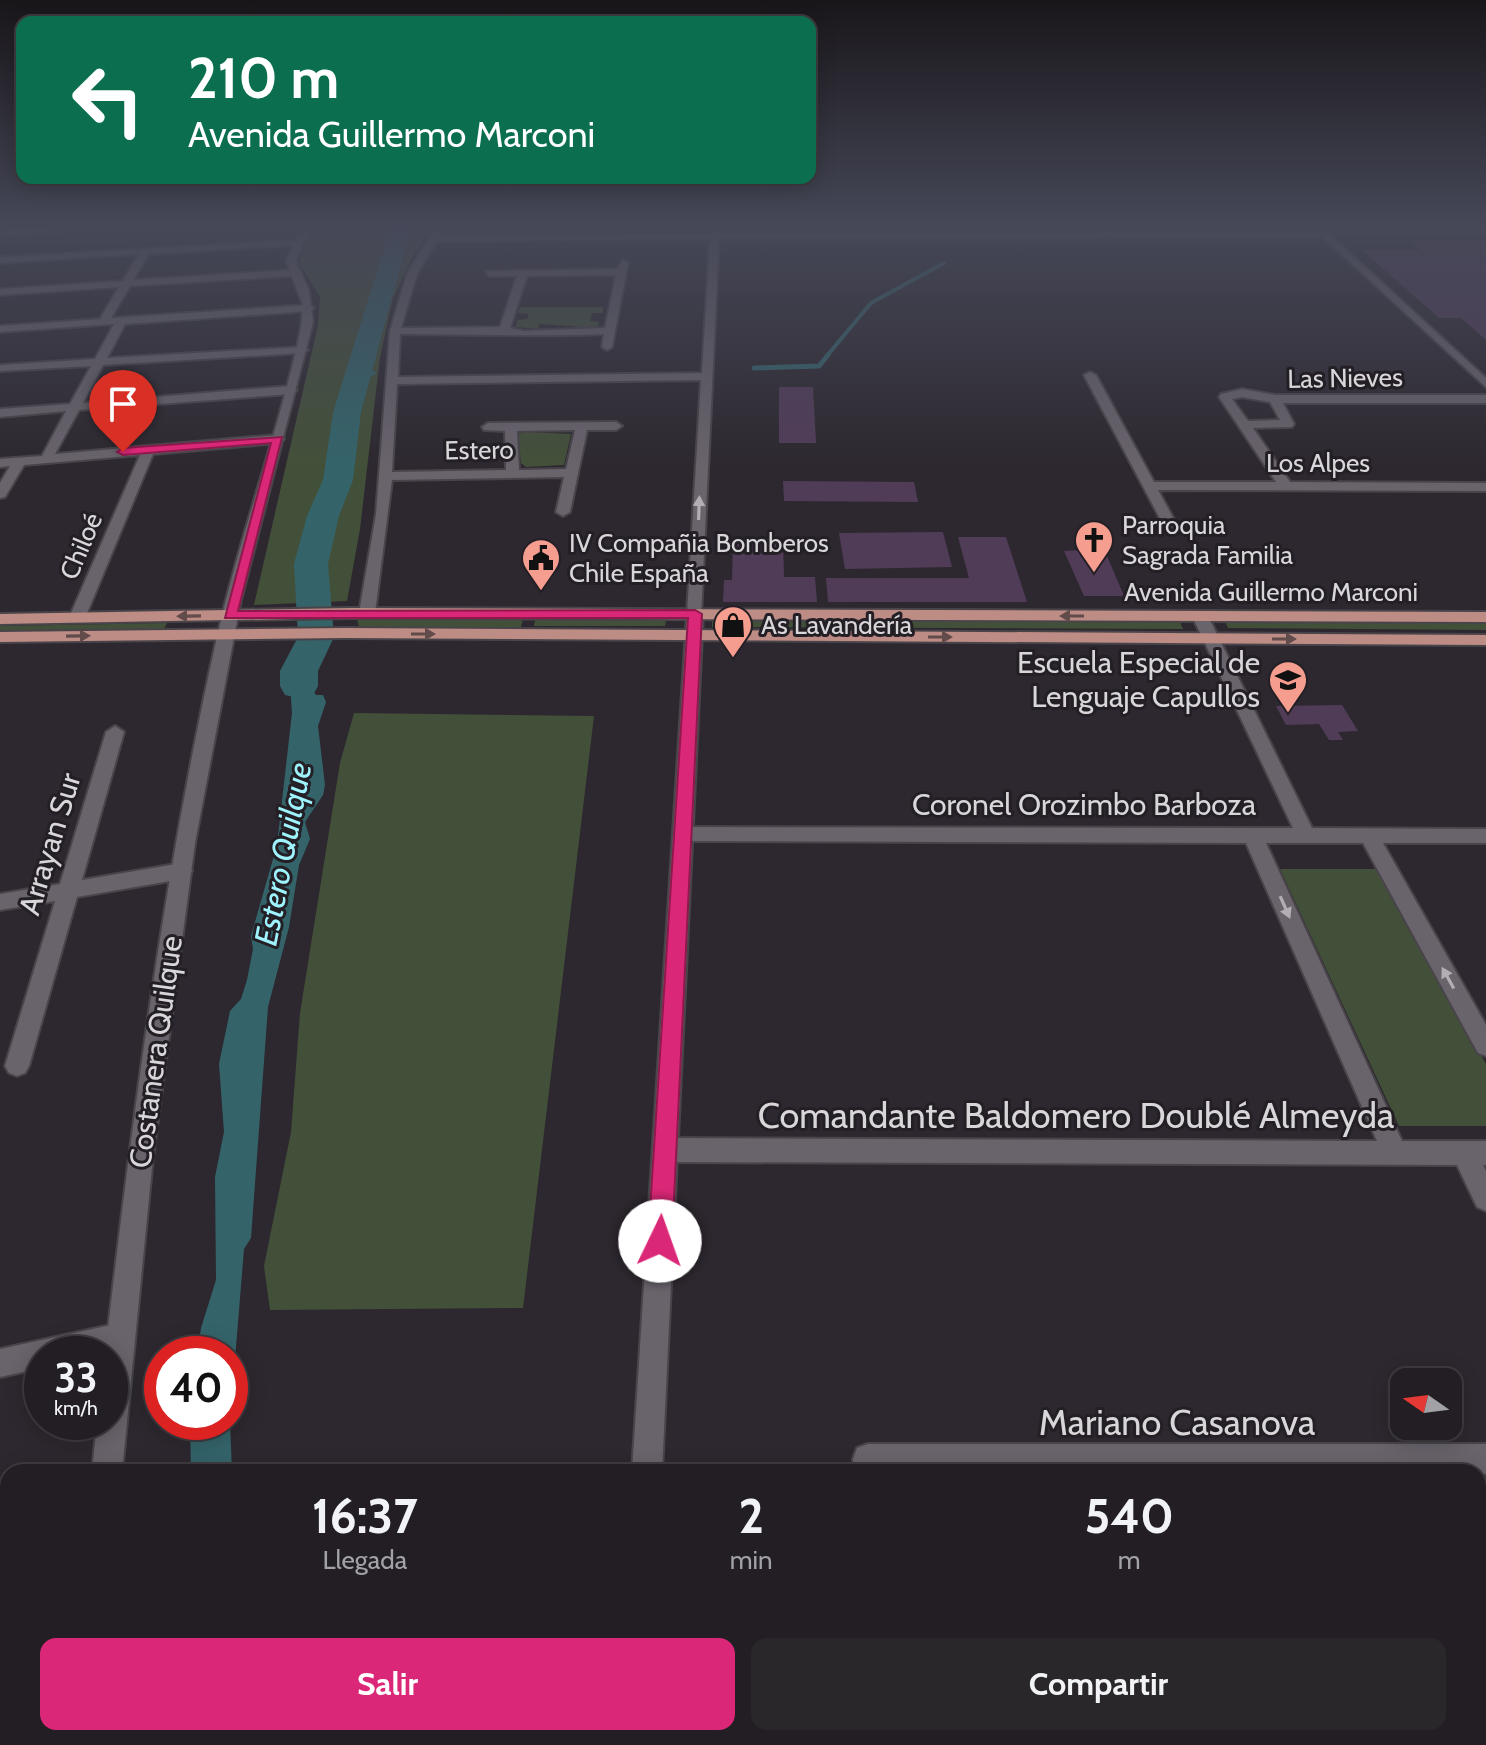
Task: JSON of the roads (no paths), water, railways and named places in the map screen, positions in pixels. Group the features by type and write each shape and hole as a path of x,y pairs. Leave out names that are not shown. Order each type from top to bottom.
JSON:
{"main road":[{"name":"Avenida Guillermo Marconi","path":"0,638 228,625 295,613 530,613 695,625 1212,639 1486,640"},
{"path":"526,634 530,613"},
{"name":"Avenida Guillermo Marconi","path":"0,619 77,618 228,625 291,633 526,634 695,625 1200,616 1486,617"}],"street":[{"path":"104,321 114,304"},
{"path":"0,329 309,308 307,304"},
{"path":"367,613 383,514 390,381 395,331 402,304"},
{"path":"504,330 513,304"},
{"path":"607,347 615,304"},
{"path":"647,1464 710,304"},
{"path":"1400,304 1486,384"},
{"name":"Costanera Quilque","path":"120,1336 156,1034 182,871 228,625 302,350 309,308"},
{"path":"47,458 122,320"},
{"path":"395,331 504,330 524,334 610,331"},
{"path":"0,368 302,350"},
{"path":"1090,375 1170,525"},
{"path":"390,381 706,376"},
{"path":"0,413 291,390"},
{"path":"1275,399 1255,393 1225,397 1286,487"},
{"name":"Las Nieves","path":"1242,425 1288,424 1275,399 1486,399"},
{"path":"563,512 582,426"},
{"path":"488,427 616,426"},
{"path":"511,427 513,474"},
{"path":"0,463 278,439"},
{"name":"Chiloé","path":"77,618 148,450"},
{"path":"0,494 20,461"},
{"name":"Estero","path":"385,476 572,473"},
{"name":"Los Alpes","path":"1150,486 1486,487"},
{"path":"1200,616 1306,836"},
{"name":"Arrayan Sur","path":"17,1066 66,890 115,732"},
{"name":"Coronel Orozimbo Barboza","path":"683,834 1486,836"},
{"path":"1253,836 1394,1152"},
{"path":"1369,836 1486,1046"},
{"path":"0,902 182,871"},
{"name":"Comandante Baldomero Doublé Almeyda","path":"665,1150 1475,1153"},
{"path":"1475,1153 1486,1198"},
{"path":"0,1363 24,1358"},
{"name":"Costanera Quilque","path":"108,1464 110,1440"},
{"name":"Mariano Casanova","path":"1289,1464 1486,1459"}],"water":[{"path":"301,637 332,638 320,649 310,672 312,688 316,695 323,695 326,702 318,726 325,785 323,795 305,822 310,839 299,865 289,927 268,1007 251,1238 244,1249 237,1336 200,1336 216,1280 215,1177 224,1132 219,1064 230,1011 241,999 247,980 253,949 251,936 277,845 292,713 291,679 306,646"},
{"path":"190,1440 231,1440 232,1464 191,1464"}],"waterway":[{"name":"Estero Quilque","path":"299,686 299,671 316,637 311,564 323,516 338,480 347,412 378,304"},
{"path":"826,357 870,304"},
{"path":"754,368 819,366 828,355"},
{"path":"357,379 373,373"}],"place":[{"name":"Parroquia Sagrada Familia","path":"1094,574"},
{"name":"IV Compañia Bomberos Chile España","path":"541,592"},
{"name":"As Lavandería","path":"733,659"},
{"name":"Escuela Especial de Lenguaje Capullos","path":"1288,714"}]}
